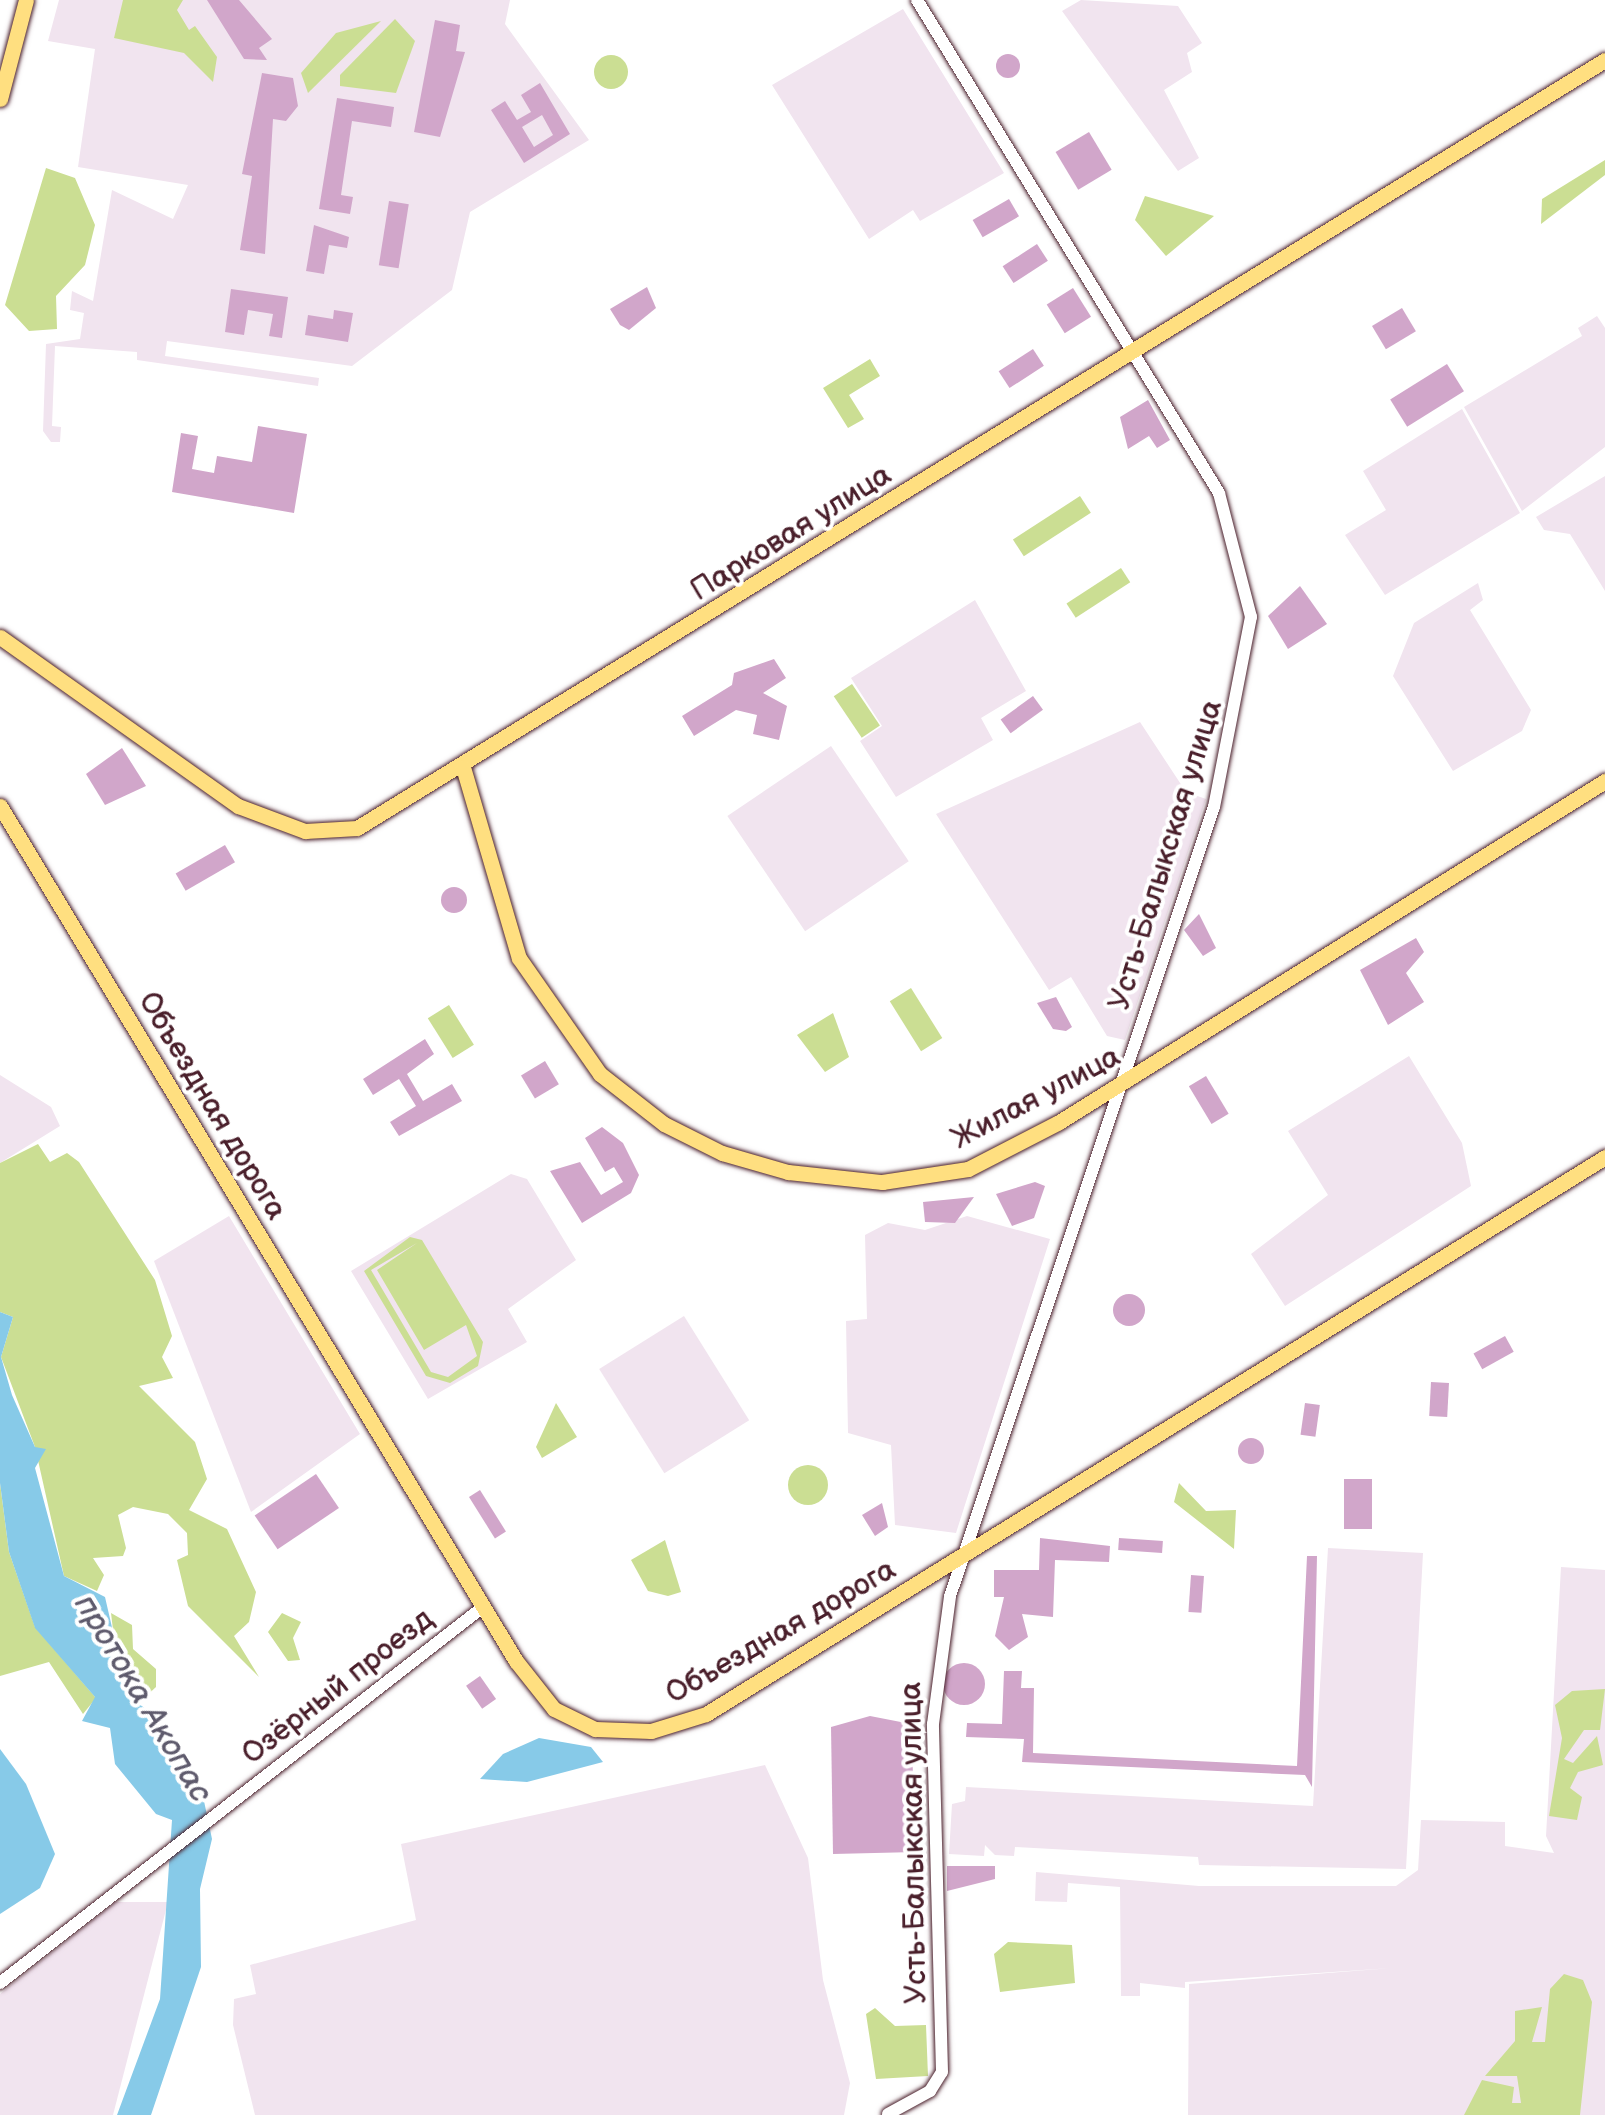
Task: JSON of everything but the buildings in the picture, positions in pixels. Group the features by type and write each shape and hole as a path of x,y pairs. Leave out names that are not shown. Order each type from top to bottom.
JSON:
{"main road":[{"path":"0,99 26,0"},
{"name":"Парковая улица","path":"0,637 188,775 290,828 357,828 463,767 1135,354 1605,60"},
{"name":"Жилая улица","path":"463,767 507,926 544,1003 627,1098 706,1146 788,1172 916,1181 986,1162 1118,1088 1605,781"},
{"path":"0,806 38,869"},
{"path":"0,828 38,869"},
{"name":"Объездная дорога","path":"38,869 482,1607 554,1709 594,1728 651,1731 706,1714 962,1559 1605,1157"}],"street":[{"name":"Усть-Балыкская улица","path":"888,2114 930,2091 942,2072 933,1724 943,1626 1222,780 1251,617 1228,515 1135,354 917,0"},
{"name":"Озёрный проезд","path":"0,1983 482,1607"}],"shaded area":[{"path":"59,0 510,0 505,24 589,140 470,212 452,290 352,366 167,341 165,356 319,378 318,386 137,360 137,352 55,346 52,426 61,427 60,442 51,442 43,431 46,344 80,339 84,313 70,310 72,291 93,301 112,190 173,219 188,185 78,167 95,49 48,41"},
{"path":"1081,0 1178,6 1202,43 1187,53 1192,72 1164,90 1199,158 1178,171 1062,11"},
{"path":"903,9 1004,173 920,221 913,210 869,239 772,85"},
{"path":"1597,316 1605,328 1605,447 1522,511 1464,407 1582,336 1578,328"},
{"path":"1462,409 1520,513 1385,595 1345,535 1386,510 1363,471"},
{"path":"1605,476 1605,591 1570,534 1544,530 1536,517"},
{"path":"1478,583 1483,600 1470,610 1531,710 1522,731 1453,771 1393,676 1414,623"},
{"path":"975,600 1026,691 981,718 993,740 896,797 860,741 882,726 851,678"},
{"path":"1140,722 1186,792 1206,799 1125,1040 1107,1036 1071,977 1049,990 936,814"},
{"path":"831,746 909,861 805,931 727,816"},
{"path":"1409,1056 1462,1143 1471,1186 1285,1306 1251,1254 1328,1195 1288,1131"},
{"path":"0,1075 51,1107 60,1126 0,1163"},
{"path":"511,1174 527,1179 576,1260 508,1309 527,1342 428,1399 351,1271"},
{"path":"229,1216 360,1434 251,1512 154,1261"},
{"path":"967,1216 1050,1239 956,1533 895,1525 891,1445 848,1433 846,1321 867,1319 865,1235 888,1223 925,1230"},
{"path":"684,1316 749,1420 664,1473 599,1369"},
{"path":"1328,1548 1423,1553 1406,1869 1199,1865 1198,1857 1015,1847 1014,1856 995,1855 985,1845 984,1856 949,1854 952,1804 965,1801 966,1787 1313,1806"},
{"path":"1561,1567 1605,1570 1605,2115 1188,2115 1189,1984 1392,1968 1185,1982 1185,1988 1140,1983 1140,1996 1121,1996 1120,1887 1068,1883 1067,1902 1035,1901 1036,1872 1199,1886 1396,1886 1418,1870 1421,1820 1505,1822 1505,1846 1554,1853 1546,1836"},
{"path":"765,1765 808,1858 823,1980 850,2083 844,2115 255,2115 233,2025 234,1999 256,1994 250,1965 416,1920 401,1844"},
{"path":"116,1902 168,1902 113,2115 0,2115 0,1994"}],"green space":[{"path":"123,0 183,0 177,10 189,30 195,26 217,57 213,82 184,53 114,38"},
{"path":"395,19 415,41 396,93 340,86 340,75"},
{"path":"381,21 308,93 301,73 336,33"},
{"path":"611,55 623,60 628,72 623,84 611,89 599,84 594,72 599,60"},
{"path":"1605,160 1605,175 1541,224 1542,199"},
{"path":"46,168 75,178 95,225 85,265 56,296 57,329 29,331 5,305"},
{"path":"1145,196 1214,216 1166,256 1135,220"},
{"path":"870,359 880,376 849,395 864,419 848,428 823,388"},
{"path":"1080,496 1091,513 1024,556 1013,540"},
{"path":"1121,568 1130,582 1076,618 1066,603"},
{"path":"852,684 880,725 862,738 834,696"},
{"path":"911,988 942,1038 921,1051 890,1001"},
{"path":"449,1005 474,1045 453,1058 428,1018"},
{"path":"833,1013 849,1057 825,1072 797,1035"},
{"path":"38,1144 50,1162 67,1153 79,1162 155,1280 172,1336 162,1357 173,1378 139,1386 195,1442 207,1479 189,1510 227,1529 256,1592 249,1622 234,1636 259,1677 188,1606 177,1560 188,1555 187,1533 168,1514 133,1507 118,1515 126,1548 123,1556 93,1558 104,1575 97,1591 64,1576 35,1447 1,1357 13,1317 0,1312 0,1163"},
{"path":"410,1237 422,1240 483,1342 478,1366 450,1383 426,1376 364,1271","holes":["417,1243 377,1270 424,1350 466,1325 477,1356 448,1377 431,1372 371,1270"]},
{"path":"556,1403 577,1437 542,1458 536,1447"},
{"path":"808,1465 822,1471 828,1485 822,1499 808,1505 794,1499 788,1485 794,1471"},
{"path":"0,1483 9,1552 35,1627 96,1698 83,1714 49,1662 0,1676"},
{"path":"1179,1483 1206,1511 1236,1510 1234,1549 1174,1502"},
{"path":"665,1540 681,1592 668,1596 648,1591 631,1560"},
{"path":"111,1613 132,1625 133,1649 156,1669 156,1687 141,1701 128,1697 118,1672"},
{"path":"282,1613 301,1622 293,1638 300,1660 288,1661 268,1632"},
{"path":"1605,1689 1600,1730 1584,1730 1564,1759 1573,1763 1597,1736 1603,1765 1578,1772 1570,1788 1582,1797 1577,1820 1549,1816 1562,1738 1555,1705 1572,1691"},
{"path":"1008,1942 1072,1945 1075,1983 1000,1992 994,1954"},
{"path":"1564,1974 1583,1980 1592,2002 1580,2115 1464,2115 1482,2080 1514,2087 1512,2103 1521,2103 1517,2076 1485,2076 1515,2041 1515,2011 1542,2007 1532,2042 1545,2042 1550,1989"},
{"path":"875,2008 895,2026 926,2025 928,2076 876,2079 866,2014"}],"water":[{"path":"0,1312 13,1317 1,1357 12,1395 35,1447 46,1449 35,1468 64,1576 105,1597 128,1697 157,1716 200,1782 212,1839 200,1889 201,1967 151,2115 117,2115 160,1999 172,1820 156,1814 115,1764 110,1728 82,1721 95,1697 35,1628 9,1552 0,1483"},
{"path":"539,1738 591,1747 603,1762 527,1782 480,1779 503,1754"},
{"path":"0,1749 26,1784 55,1854 40,1888 0,1914"}],"water label":[{"name":"протока Акопас","path":"142,1699"}]}
